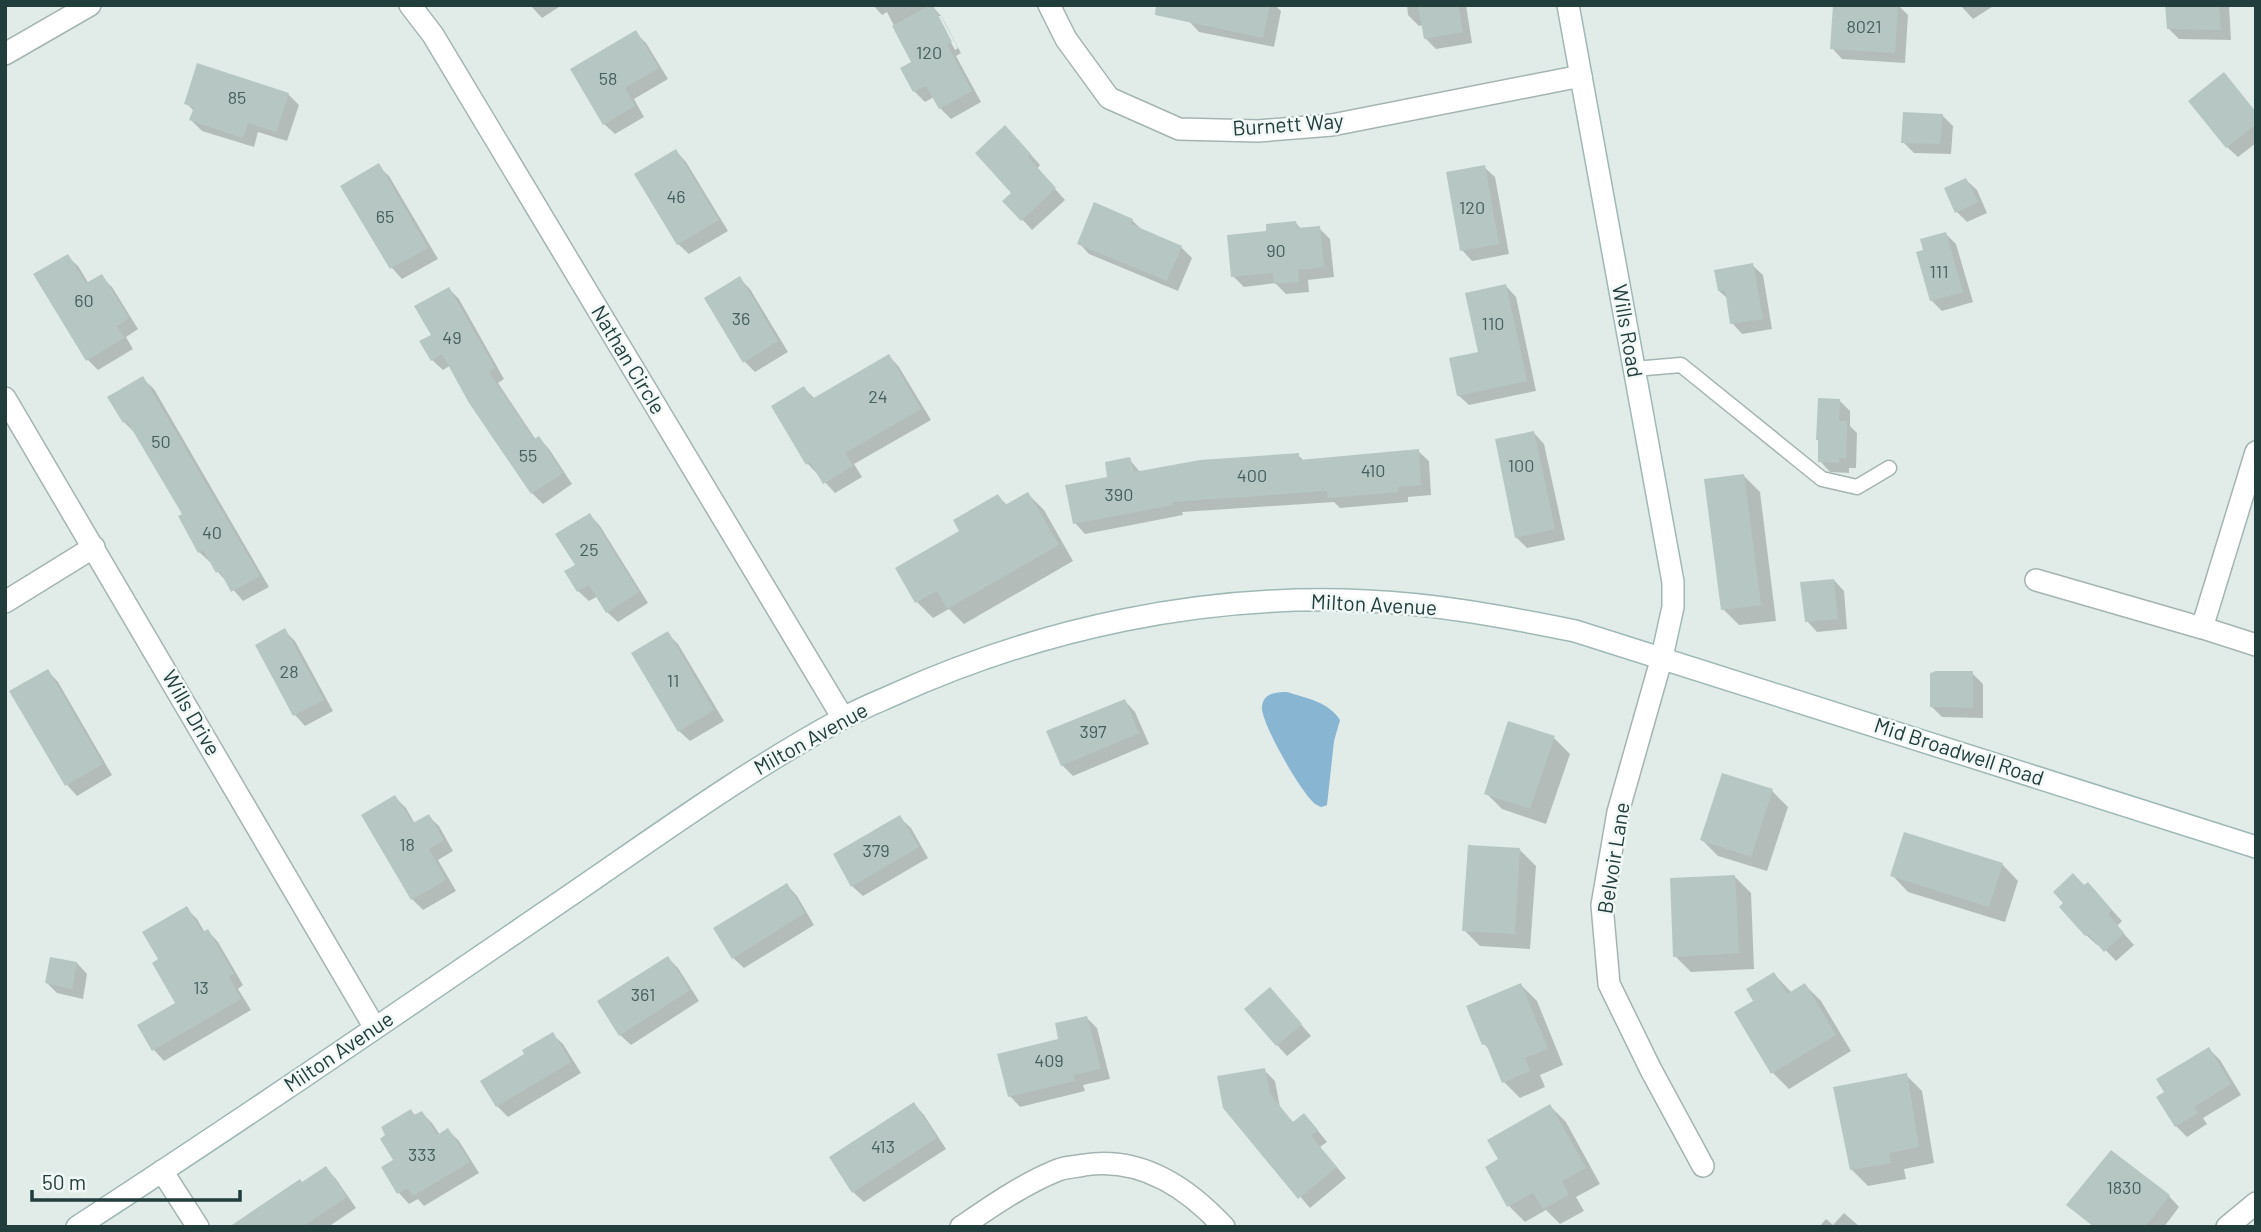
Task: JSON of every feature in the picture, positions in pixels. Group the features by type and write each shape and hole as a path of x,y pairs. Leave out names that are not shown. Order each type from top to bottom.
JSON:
{"street":[{"path":"5,54 90,5"},
{"name":"Nathan Circle","path":"410,5 433,35 843,718"},
{"name":"Burnett Way","path":"1049,5 1066,39 1109,98 1179,129 1258,131 1332,125 1581,76"},
{"name":"Wills Road","path":"1568,5 1673,582 1673,607 1662,657"},
{"name":"Wills Drive","path":"5,398 375,1028"},
{"path":"2200,627 2202,628 2256,452"},
{"path":"5,602 94,547"},
{"path":"2036,580 2256,645"},
{"name":"Milton Avenue","path":"76,1227 752,772 843,718 943,672 1045,638 1152,614 1259,602 1366,601 1473,611 1575,631 1662,657"},
{"name":"Mid Broadwell Road","path":"1662,657 2256,847"},
{"name":"Belvoir Lane","path":"1662,657 1618,812 1602,905 1609,984 1651,1070 1703,1166"},
{"path":"961,1227 1014,1192 1060,1170 1099,1163 1125,1163 1146,1170 1183,1190 1208,1209 1224,1227"},
{"path":"162,1171 198,1227"},
{"path":"2227,1227 2256,1203"}],"lane":[{"path":"1634,369 1681,365 1822,479 1857,487 1889,468"}],"water":[{"path":"1287,692 1323,705 1340,720 1334,741 1327,805 1323,807 1311,800 1293,775 1263,715 1263,702 1267,696"}],"building":[{"path":"933,5 952,42 947,45 972,91 939,109 926,86 913,92 900,68 911,62 892,26"},
{"path":"1156,5 1270,5 1263,38 1155,15"},
{"path":"1418,5 1458,5 1463,32 1424,39"},
{"path":"1833,5 1898,5 1895,53 1830,49"},
{"path":"2165,5 2219,5 2221,30 2167,29"},
{"path":"636,30 659,68 625,88 635,106 603,125 570,69"},
{"path":"197,63 289,93 276,132 248,123 243,138 189,120 194,107 184,104"},
{"path":"2224,72 2256,112 2256,124 2226,148 2188,101"},
{"path":"1903,112 1943,114 1940,144 1901,143"},
{"path":"1005,125 1031,154 1028,157 1056,188 1021,221 1002,201 1011,193 975,153"},
{"path":"676,149 719,220 677,245 634,174"},
{"path":"379,163 428,248 390,269 340,186"},
{"path":"1485,165 1499,244 1460,251 1446,172"},
{"path":"1966,178 1978,202 1955,213 1944,188"},
{"path":"1094,202 1133,219 1131,224 1182,246 1167,281 1077,244"},
{"path":"1296,221 1297,228 1320,226 1324,267 1298,270 1299,282 1274,284 1273,273 1231,277 1227,235 1266,231 1266,224"},
{"path":"1946,232 1963,292 1930,301 1916,252 1923,250 1920,239"},
{"path":"68,254 86,283 102,274 129,318 117,326 124,338 86,361 33,274"},
{"path":"1753,263 1763,319 1730,324 1725,290 1718,291 1714,270"},
{"path":"740,276 778,341 743,363 704,298"},
{"path":"1506,284 1527,381 1457,396 1449,358 1478,352 1465,293"},
{"path":"449,287 495,368 489,372 534,439 539,436 563,473 531,494 469,403 442,354 431,361 419,341 431,335 414,306"},
{"path":"889,354 921,409 845,453 853,466 823,484 810,462 806,465 771,406 804,386 812,399"},
{"path":"143,376 260,576 231,592 220,571 216,573 203,550 198,553 178,516 182,514 127,421 123,423 107,397"},
{"path":"1818,398 1840,399 1839,421 1847,421 1846,458 1839,458 1839,463 1818,462"},
{"path":"1534,431 1555,529 1515,538 1495,439"},
{"path":"1419,449 1421,485 1398,487 1398,492 1328,498 1327,491 1172,502 1173,505 1073,524 1065,485 1107,477 1105,462 1130,457 1134,472 1200,460 1299,453 1299,460"},
{"path":"1744,474 1761,605 1721,610 1704,479"},
{"path":"1028,492 1059,545 947,609 937,591 915,603 895,568 959,531 953,520 998,494 1005,505"},
{"path":"590,513 639,592 606,613 589,585 577,592 564,571 575,565 555,534"},
{"path":"1834,579 1838,619 1805,622 1800,582"},
{"path":"285,628 324,700 293,716 255,645"},
{"path":"668,631 714,710 678,732 631,653"},
{"path":"48,669 103,764 65,786 9,691"},
{"path":"1973,671 1973,708 1930,707 1930,673"},
{"path":"1125,699 1139,733 1061,766 1046,731"},
{"path":"1508,721 1555,736 1530,809 1484,794"},
{"path":"1722,773 1773,789 1751,857 1700,840"},
{"path":"395,795 413,823 429,814 444,840 429,849 446,880 411,900 361,815"},
{"path":"900,815 919,847 851,887 833,854"},
{"path":"1904,832 2003,863 1989,907 1890,876"},
{"path":"1468,845 1520,848 1515,934 1462,931"},
{"path":"2073,873 2084,885 2088,882 2112,910 2108,914 2124,933 2104,952 2088,934 2085,936 2059,907 2063,903 2053,892"},
{"path":"1735,875 1739,953 1673,957 1670,878"},
{"path":"787,883 805,913 732,959 713,928"},
{"path":"187,906 202,932 208,929 234,974 229,977 241,999 152,1051 137,1025 175,1003 152,963 158,959 142,932"},
{"path":"668,956 690,990 619,1036 597,1001"},
{"path":"50,957 77,962 72,989 45,983"},
{"path":"1774,972 1787,994 1805,983 1836,1035 1771,1074 1734,1012 1753,1001 1746,989"},
{"path":"1521,983 1548,1049 1525,1058 1530,1071 1502,1083 1466,1006"},
{"path":"1270,987 1302,1024 1276,1046 1244,1009"},
{"path":"1087,1016 1101,1069 1073,1075 1075,1081 1008,1097 997,1054 1058,1039 1055,1023"},
{"path":"553,1032 571,1062 496,1107 480,1081 524,1054 522,1050"},
{"path":"2209,1047 2231,1084 2194,1107 2198,1113 2175,1127 2156,1097 2164,1092 2156,1079"},
{"path":"1265,1068 1270,1094 1293,1122 1304,1113 1318,1130 1311,1136 1337,1167 1298,1199 1223,1108 1217,1076"},
{"path":"1907,1073 1919,1147 1889,1153 1891,1163 1850,1170 1833,1087"},
{"path":"914,1102 937,1138 852,1193 829,1157"},
{"path":"1550,1104 1586,1168 1562,1181 1569,1195 1543,1209 1533,1193 1507,1207 1485,1167 1498,1159 1487,1140"},
{"path":"411,1109 414,1115 422,1111 437,1135 448,1128 470,1162 413,1196 408,1188 397,1194 381,1167 393,1160 380,1139 385,1135 381,1127"},
{"path":"2111,1150 2170,1195 2145,1227 2094,1227 2066,1205"},
{"path":"326,1166 347,1197 302,1227 229,1227 300,1179 302,1182"}]}
